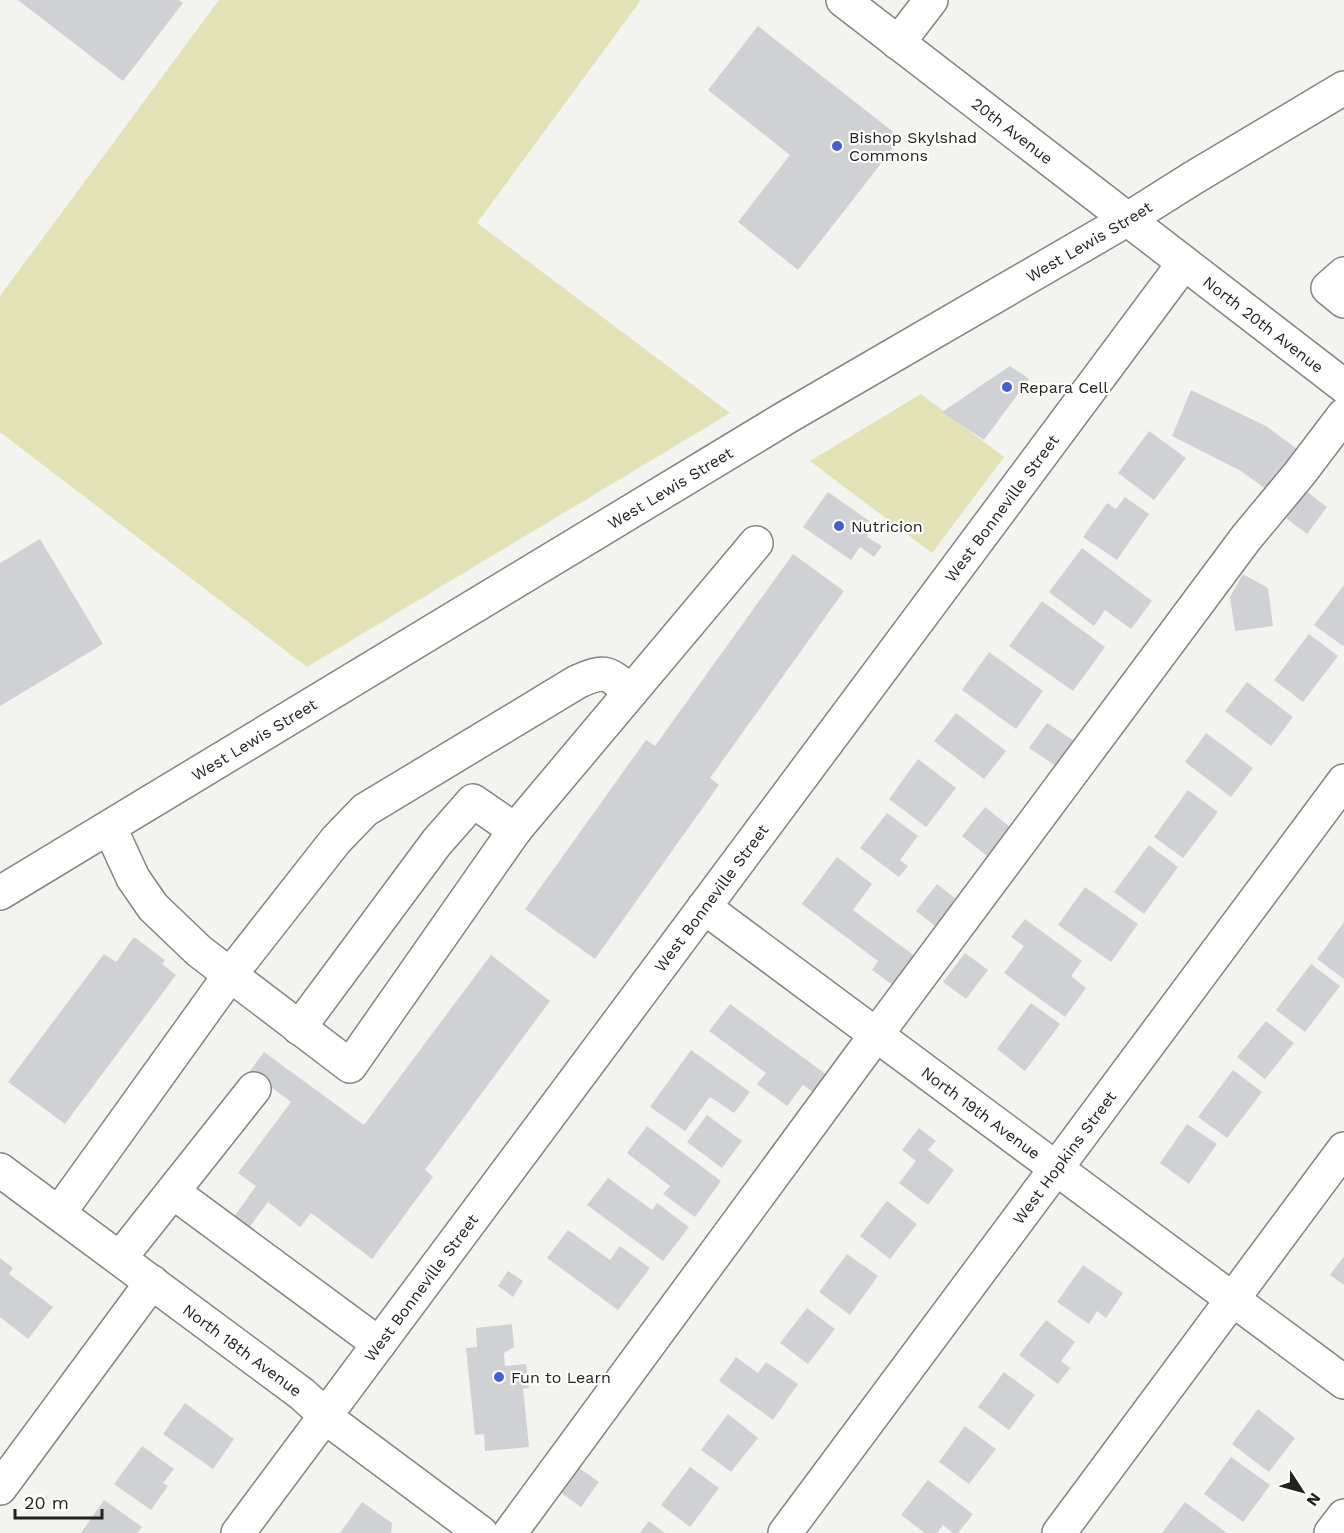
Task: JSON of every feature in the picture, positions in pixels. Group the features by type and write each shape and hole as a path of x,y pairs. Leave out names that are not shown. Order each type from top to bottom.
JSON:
{"street":[{"name":"20th Avenue","path":"843,0 1184,263"},
{"path":"898,43 931,0"},
{"name":"West Lewis Street","path":"0,893 787,417 1128,219 1344,88"},
{"name":"North 20th Avenue","path":"1184,263 1344,386"},
{"name":"West Bonneville Street","path":"238,1533 1184,263"},
{"path":"1344,274 1328,288 1344,301"},
{"path":"510,1533 1246,537 1300,473 1344,415"},
{"path":"110,828 133,878 153,907 199,951 350,1066 515,830 756,543"},
{"path":"59,1213 230,975 336,840 365,810 577,682 597,673 612,676 631,692"},
{"name":"West Hopkins Street","path":"785,1533 1344,781"},
{"path":"300,1028 437,842 473,801 515,830"},
{"name":"North 19th Avenue","path":"704,907 1344,1382"},
{"path":"120,1258 254,1089"},
{"path":"1059,1533 1344,1149"},
{"name":"North 18th Avenue","path":"0,1170 302,1394 336,1425 481,1533"},
{"path":"173,1192 378,1344"},
{"path":"0,1488 152,1282"},
{"path":"1331,1533 1344,1516"}],"green space":[{"path":"219,0 641,0 477,223 730,413 307,667 0,432 0,296"},
{"path":"921,394 1004,457 932,553 810,461"}],"building":[{"path":"18,0 179,0 183,3 123,81"},
{"name":"Bishop Skylshad Commons","path":"758,26 901,138 798,270 738,222 790,155 708,90"},
{"path":"1010,366 1029,379 984,440 942,412"},
{"path":"1191,390 1266,426 1300,451 1271,493 1241,471 1172,436"},
{"path":"1149,431 1186,458 1154,500 1118,473"},
{"path":"1306,491 1327,507 1307,534 1286,518"},
{"name":"Nutricion","path":"828,492 875,525 867,537 882,546 874,557 860,547 851,560 803,527"},
{"path":"1125,497 1149,514 1117,560 1083,537 1107,503 1116,509"},
{"path":"40,539 103,644 0,706 0,563"},
{"path":"1082,548 1152,601 1131,629 1105,610 1094,626 1049,592"},
{"path":"793,554 844,591 710,778 719,785 595,959 525,909 646,740 655,746"},
{"path":"1243,574 1268,588 1273,626 1235,631 1230,597"},
{"path":"1344,585 1344,645 1343,646 1314,625"},
{"path":"1042,601 1105,647 1073,691 1009,646"},
{"path":"1309,634 1338,656 1303,702 1274,680"},
{"path":"989,652 1043,691 1016,729 962,690"},
{"path":"1247,682 1293,717 1271,746 1225,711"},
{"path":"956,713 1006,751 984,779 934,741"},
{"path":"1047,723 1079,744 1062,770 1029,748"},
{"path":"1206,733 1253,768 1231,797 1185,762"},
{"path":"918,759 956,788 926,827 889,799"},
{"path":"1188,790 1218,812 1183,858 1154,837"},
{"path":"985,807 1015,831 992,860 962,836"},
{"path":"887,813 918,836 900,860 908,866 899,877 860,848"},
{"path":"1149,845 1178,867 1144,914 1114,892"},
{"path":"837,857 872,884 853,910 920,960 898,989 872,970 878,961 802,904"},
{"path":"937,884 961,903 940,930 916,911"},
{"path":"1085,887 1138,924 1111,962 1058,925"},
{"path":"1025,919 1082,961 1071,976 1086,988 1065,1017 1004,973 1024,946 1011,937"},
{"path":"1344,922 1344,979 1317,959"},
{"path":"134,937 165,960 162,964 176,975 65,1124 8,1082 104,954 116,962"},
{"path":"965,953 988,970 966,999 943,982"},
{"path":"491,955 550,1001 425,1170 433,1177 372,1259 311,1213 300,1227 268,1202 246,1232 231,1221 256,1186 238,1173 291,1102 250,1071 264,1052 364,1125"},
{"path":"1311,964 1340,986 1305,1032 1276,1010"},
{"path":"1031,1003 1060,1024 1025,1071 997,1049"},
{"path":"730,1004 827,1075 814,1093 803,1085 787,1106 757,1084 766,1073 709,1031"},
{"path":"1266,1021 1294,1043 1265,1079 1237,1057"},
{"path":"691,1050 750,1092 734,1113 710,1097 685,1131 650,1107"},
{"path":"1233,1070 1262,1092 1227,1138 1198,1117"},
{"path":"707,1115 742,1141 722,1168 687,1142"},
{"path":"1187,1124 1217,1144 1189,1184 1160,1163"},
{"path":"647,1126 721,1181 695,1217 663,1194 670,1186 627,1153"},
{"path":"919,1128 936,1141 928,1150 954,1170 928,1205 899,1183 916,1161 902,1150"},
{"path":"608,1178 652,1210 657,1203 689,1227 663,1261 587,1205"},
{"path":"887,1201 917,1224 890,1259 860,1236"},
{"path":"568,1230 610,1260 620,1246 650,1268 618,1310 547,1258"},
{"path":"847,1254 878,1276 850,1315 819,1292"},
{"path":"1344,1256 1344,1285 1330,1275"},
{"path":"0,1258 13,1268 9,1274 53,1307 28,1339 0,1317"},
{"path":"1083,1265 1123,1293 1106,1318 1097,1311 1089,1324 1057,1302"},
{"path":"508,1271 523,1281 513,1297 498,1286"},
{"path":"807,1308 835,1329 808,1364 780,1343"},
{"path":"1046,1320 1075,1342 1061,1361 1070,1368 1058,1384 1019,1355"},
{"name":"Fun to Learn","path":"512,1324 514,1347 504,1353 505,1366 526,1364 529,1388 523,1389 529,1447 485,1451 484,1434 475,1435 466,1348 477,1347 476,1328"},
{"path":"736,1357 758,1373 766,1362 798,1384 773,1420 719,1381"},
{"path":"1004,1372 1035,1395 1009,1430 978,1407"},
{"path":"185,1403 234,1439 213,1469 163,1434"},
{"path":"1258,1409 1295,1438 1269,1472 1232,1444"},
{"path":"728,1414 758,1438 731,1472 701,1450"},
{"path":"965,1426 996,1449 969,1484 939,1462"},
{"path":"142,1446 174,1469 163,1483 168,1486 151,1510 114,1484"},
{"path":"1231,1457 1270,1485 1243,1522 1204,1494"},
{"path":"690,1467 719,1488 690,1527 661,1505"},
{"path":"579,1468 599,1482 581,1507 561,1493"},
{"path":"928,1480 973,1514 958,1533 953,1533 943,1525 937,1533 925,1533 901,1515"},
{"path":"104,1500 142,1527 137,1533 81,1533"},
{"path":"362,1502 392,1523 391,1533 340,1533"},
{"path":"1185,1502 1227,1533 1162,1533"},
{"path":"649,1521 665,1533 640,1533"}],"place":[{"name":"Bishop Skylshad Commons","path":"837,146"},
{"name":"Repara Cell","path":"1007,387"},
{"name":"Nutricion","path":"839,526"},
{"name":"Fun to Learn","path":"499,1377"}]}
